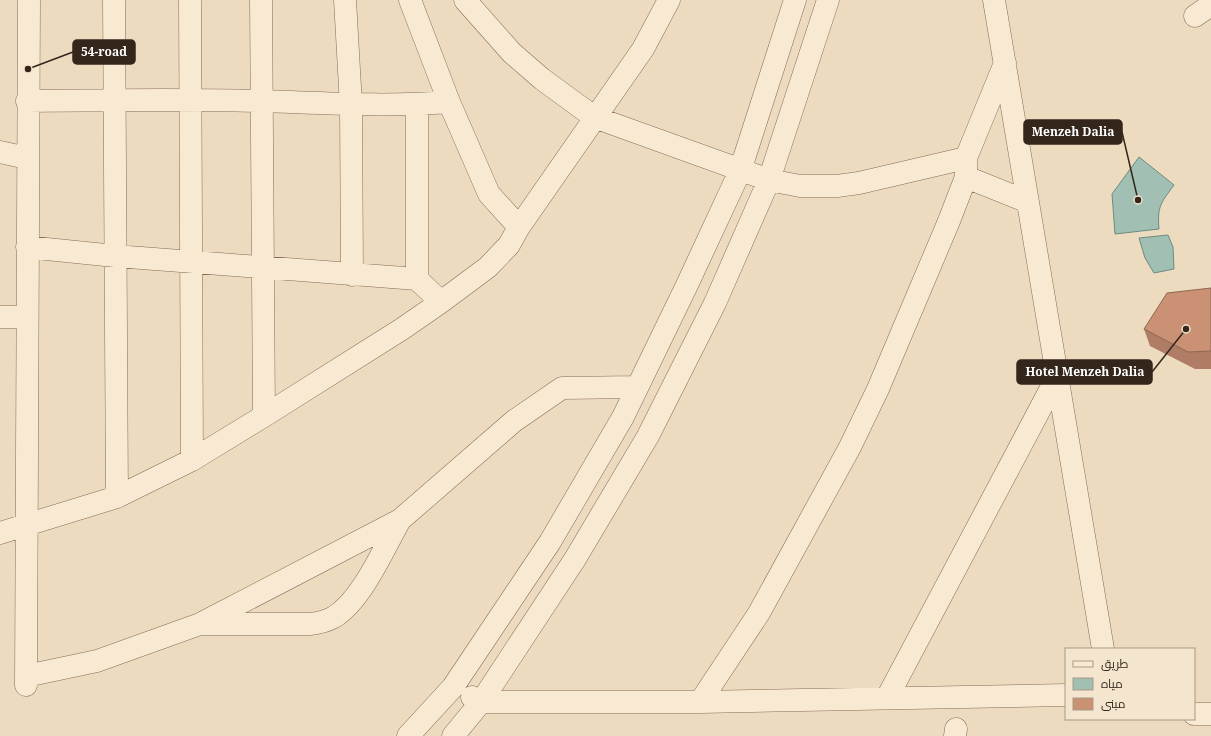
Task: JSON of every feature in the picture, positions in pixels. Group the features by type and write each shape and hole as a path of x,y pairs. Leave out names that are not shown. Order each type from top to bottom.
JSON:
{"street":[{"path":"29,0 27,101 26,680 97,661 200,624 400,520 514,421 562,388 637,387"},
{"path":"114,0 117,498"},
{"path":"190,0 192,460"},
{"path":"262,0 264,416"},
{"path":"345,0 350,105 352,275"},
{"path":"410,0 449,102 489,194 519,227"},
{"path":"465,0 512,53 594,117 740,171 769,180 800,186 837,186 966,168 1028,202"},
{"path":"0,533 117,498 192,460 402,328 441,302 488,267 509,244 594,117 643,49 669,0"},
{"path":"408,736 453,687 550,542 623,417 740,171 795,0"},
{"path":"453,736 481,702 575,559 648,436 716,303 769,180 828,0"},
{"path":"994,0 1103,648"},
{"path":"700,702 759,613 850,447 878,390 950,221 966,168 1005,62"},
{"path":"27,101 190,100 262,101 350,105 449,102"},
{"path":"417,104 417,279"},
{"path":"0,152 27,158"},
{"path":"27,247 115,256 417,279 441,302"},
{"path":"0,317 27,317"},
{"path":"887,698 1057,377"},
{"path":"200,624 310,624 322,622 334,617 349,605 365,582 400,520"},
{"path":"453,687 481,702 700,702 1065,695"},
{"path":"1195,714 1211,714"}],"water":[{"path":"1139,157 1174,185 1166,196 1159,210 1159,229 1115,234 1112,194"},
{"path":"1168,235 1173,247 1174,269 1154,273 1145,258 1139,238"}],"building":[{"path":"1211,288 1211,351 1188,352 1144,329 1167,293"}],"place":[{"name":"54-road","path":"28,69"},
{"name":"Menzeh Dalia","path":"1138,200"},
{"name":"Hotel Menzeh Dalia","path":"1186,329"}]}
